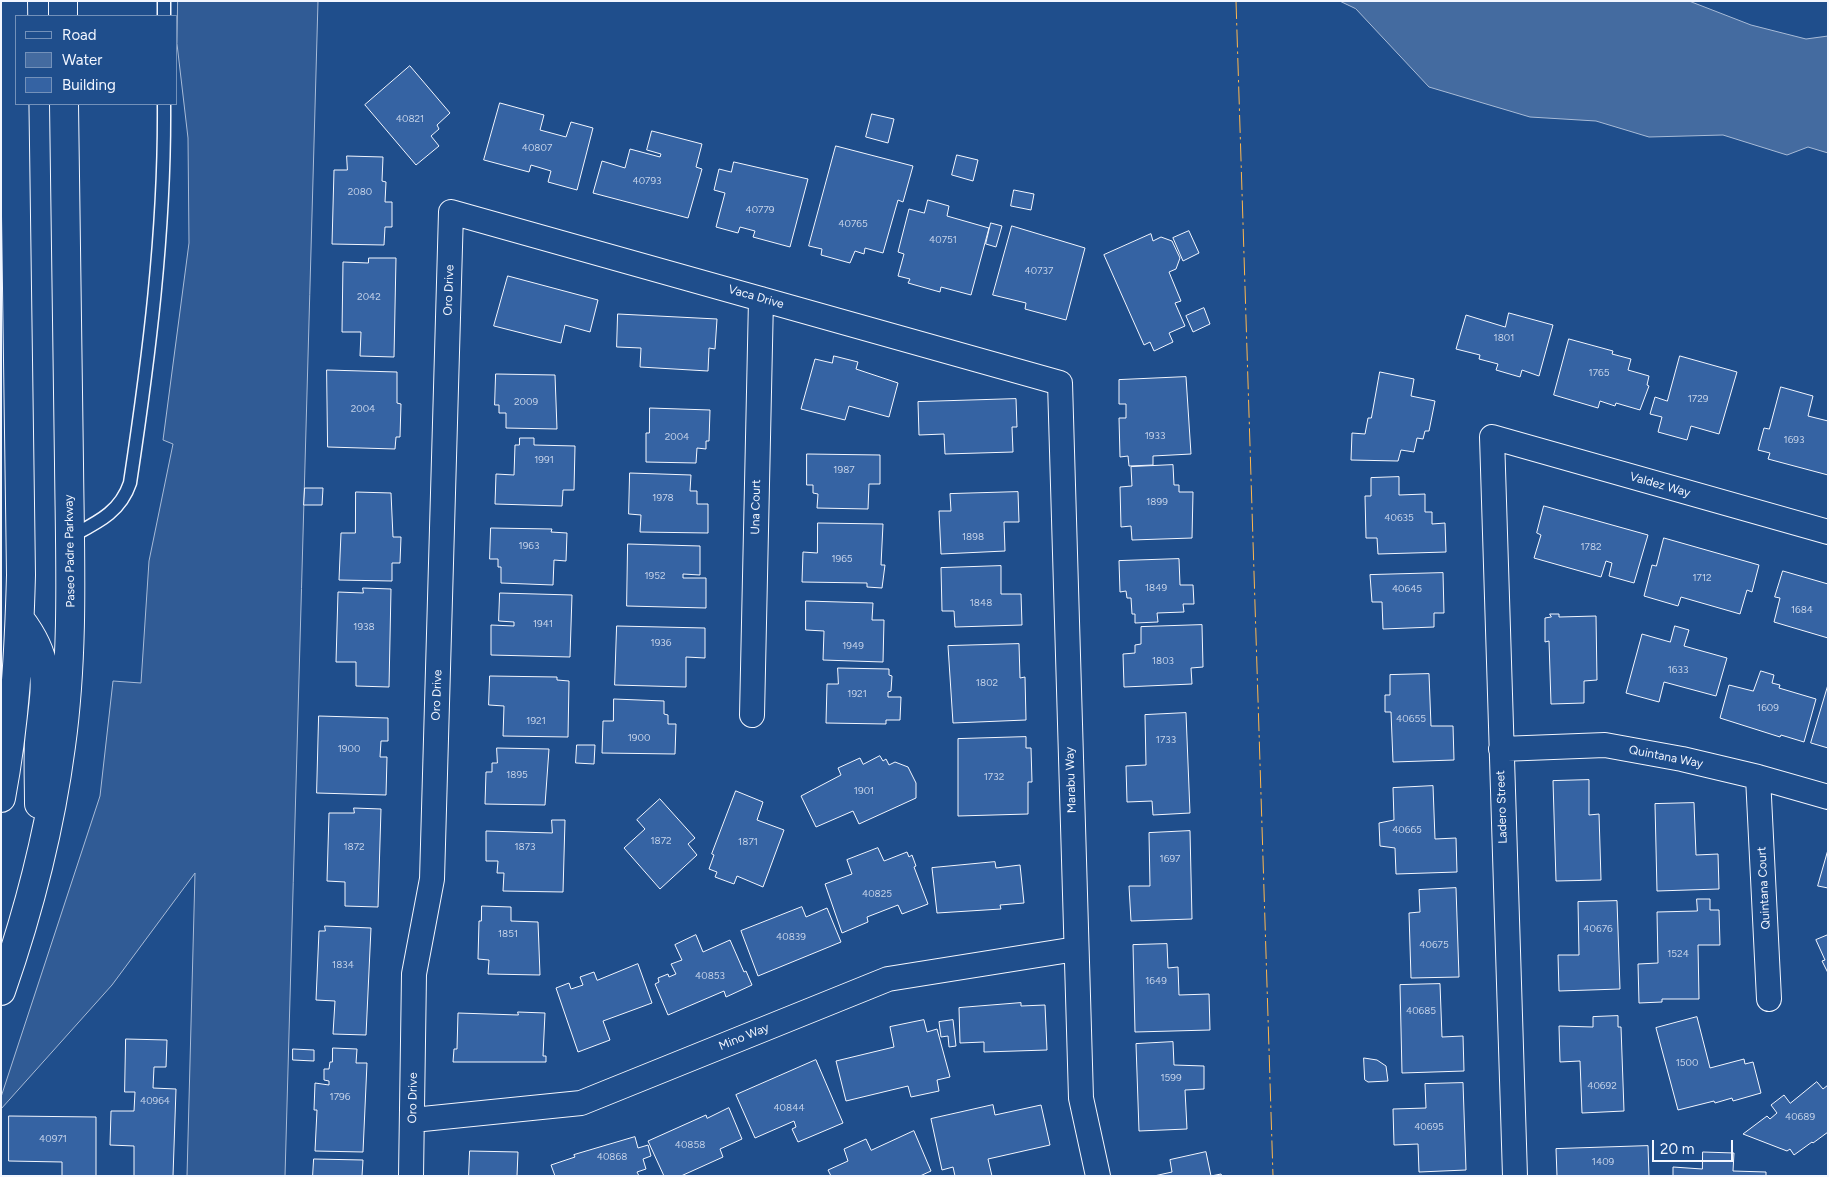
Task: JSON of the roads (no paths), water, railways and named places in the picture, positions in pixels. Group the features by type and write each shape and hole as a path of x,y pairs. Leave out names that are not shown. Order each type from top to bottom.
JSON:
{"main road":[{"path":"1,798 13,721 11,618 13,1"},
{"path":"63,1 63,15"},
{"name":"Paseo Padre Parkway","path":"1,991 21,931 41,856 56,777 65,712 70,624 70,537 64,105"},
{"path":"11,618 39,648 45,672 38,759 41,856"}],"street":[{"name":"Vaca Drive","path":"451,212 1060,383"},
{"name":"Oro Drive","path":"411,1176 414,974 432,879 451,212"},
{"name":"Una Court","path":"752,715 761,299"},
{"name":"Marabu Way","path":"1060,383 1081,1098 1098,1176"},
{"name":"Valdez Way","path":"1492,438 1828,532"},
{"name":"Ladero Street","path":"1492,438 1515,1176"},
{"name":"Quintana Way","path":"1501,749 1605,746 1682,759 1758,777 1828,797"},
{"name":"Quintana Court","path":"1758,777 1769,999"},
{"name":"Mino Way","path":"413,1120 581,1103 888,979 1076,949"}],"lane":[{"path":"164,1 164,15"},
{"path":"70,537 107,517 119,507 126,496 130,483 149,358 157,279 163,194 164,105"}],"water":[{"path":"1340,1 1689,1 1751,25 1806,39 1828,36 1828,153 1808,147 1787,155 1723,135 1649,137 1596,121 1530,117 1429,87 1356,9"}]}
